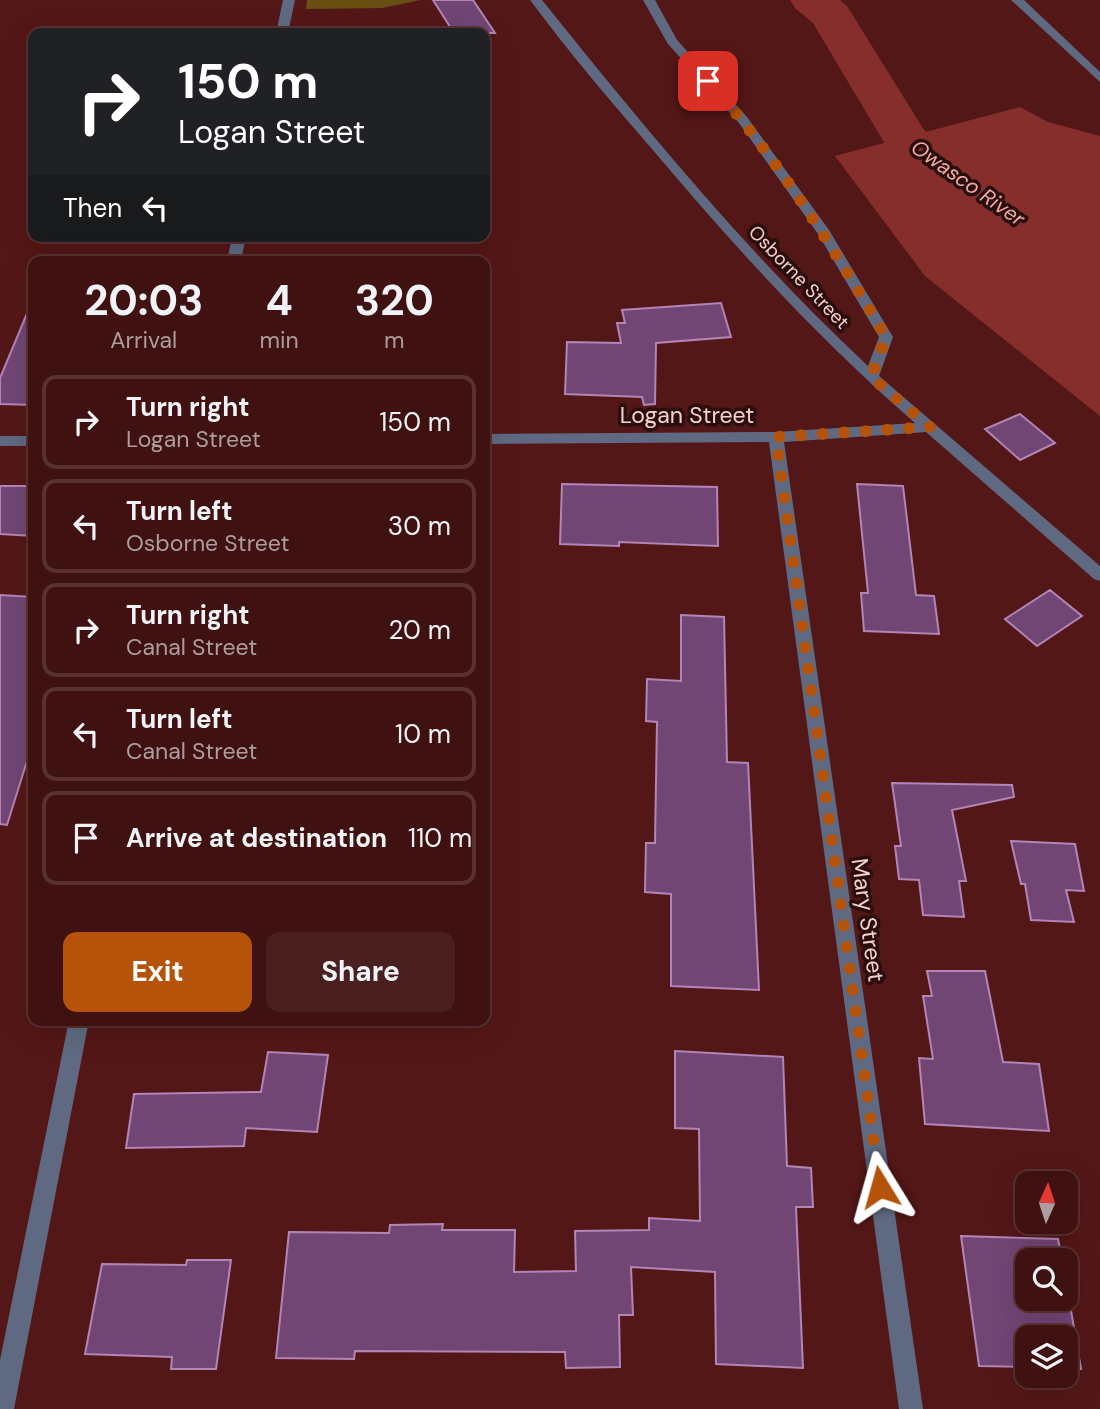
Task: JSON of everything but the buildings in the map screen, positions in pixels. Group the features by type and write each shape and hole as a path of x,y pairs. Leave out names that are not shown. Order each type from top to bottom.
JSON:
{"street":[{"path":"283,28 289,0"},
{"name":"Osborne Street","path":"536,0 602,83 750,256 821,330 871,377 1100,575"},
{"path":"649,0 672,42 743,120 824,233 886,337 871,377"},
{"path":"1017,0 1100,78"},
{"name":"Logan Street","path":"490,439 776,437 930,427"},
{"name":"Mary Street","path":"776,437 911,1409"},
{"path":"0,441 28,441"},
{"path":"2,1409 78,1026"}],"shaded area":[{"path":"307,0 421,0 382,8 306,9"}],"water":[{"path":"1020,107 1048,122 1100,136 1100,416 925,276 835,156"}],"waterway":[{"name":"Owasco River","path":"812,0 831,15 905,139 1100,276"}],"route":[{"path":"708,81 743,120 824,233 886,337 871,377 930,427 776,437 880,1187"}]}
